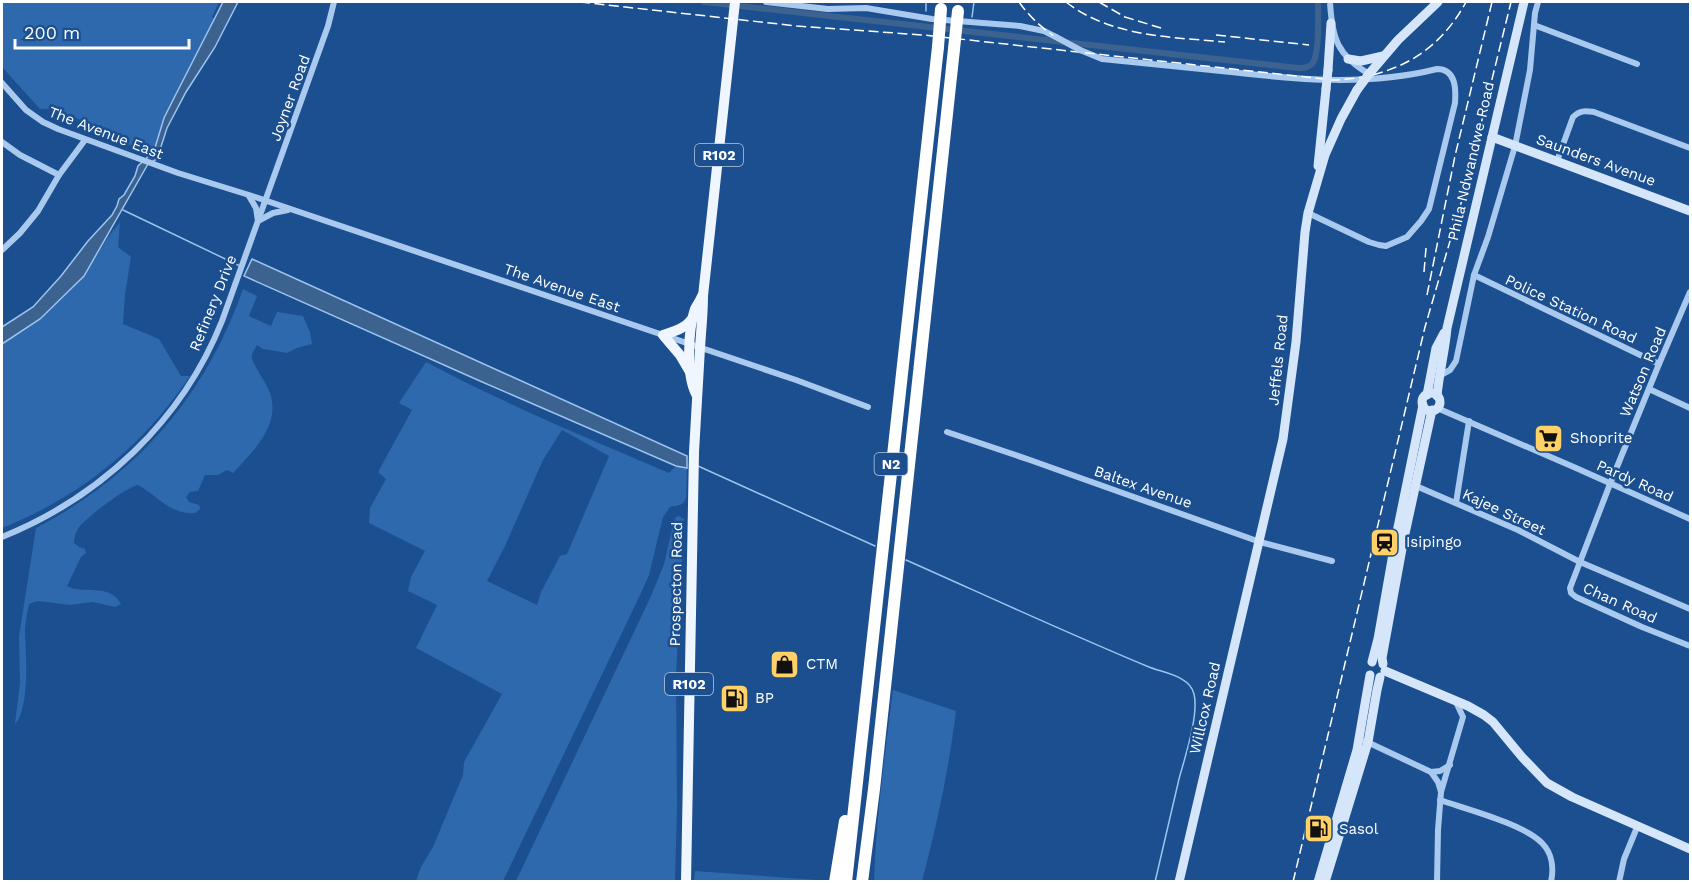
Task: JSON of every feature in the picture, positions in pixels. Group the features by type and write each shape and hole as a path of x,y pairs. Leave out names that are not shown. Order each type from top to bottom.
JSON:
{"highway":[{"name":"N2","path":"846,882 942,5"},
{"name":"N2","path":"862,882 959,6"},
{"path":"834,882 851,784 858,778"},
{"path":"866,852 867,882"}],"main road":[{"name":"R102","path":"697,396 691,374 703,312 735,7"},
{"name":"R102","path":"697,396 699,380 693,319 696,307 703,296"},
{"path":"691,374 680,355 663,335 680,330 693,319"},
{"name":"Prospecton Road","path":"686,882 693,486 697,396"}],"street":[{"name":"Joyner Road","path":"265,201 334,2"},
{"path":"766,2 828,9 866,9 932,19 1020,26 1044,31 1102,59 1317,80 1349,81 1393,78 1437,69 1442,69 1451,75 1456,90 1455,103 1428,208 1414,230 1398,242 1386,246 1369,242 1308,213"},
{"path":"1317,181 1328,70 1330,2"},
{"path":"1317,181 1325,155 1357,90 1383,56 1438,2"},
{"name":"Phila Ndwandwe Road","path":"1437,396 1447,328 1524,2"},
{"path":"1439,376 1455,365 1474,275 1488,237 1515,146 1530,70 1538,2"},
{"path":"1331,23 1340,48 1348,59 1360,69 1371,71"},
{"path":"1534,25 1637,64"},
{"path":"1348,59 1361,61 1383,56"},
{"name":"The Avenue East","path":"2,83 26,110 43,122 85,140 868,406"},
{"path":"1557,161 1573,117 1584,110 1690,148"},
{"name":"Saunders Avenue","path":"1492,137 1690,211"},
{"path":"2,250 32,218 59,175 85,140"},
{"path":"2,142 20,155 59,175"},
{"name":"Jeffels Road","path":"1260,542 1283,439 1296,342 1305,232 1317,181"},
{"path":"249,195 256,208 258,221 273,213 292,210"},
{"name":"Refinery Drive","path":"2,537 58,509 85,491 113,471 149,438 184,393 216,336 265,201"},
{"name":"Police Station Road","path":"1474,275 1659,363"},
{"name":"Watson Road","path":"1581,562 1610,483 1690,292"},
{"path":"1683,310 1690,313"},
{"name":"Phila Ndwandwe Road","path":"1427,394 1436,348 1447,328"},
{"path":"1442,363 1450,370"},
{"path":"1649,388 1690,408"},
{"path":"1325,880 1364,741 1377,690 1383,671 1382,657 1404,538 1435,409 1440,403 1433,393 1427,394 1423,399 1378,639 1369,667 1364,741"},
{"path":"1423,405 1427,409 1435,409"},
{"name":"Pardy Road","path":"1435,409 1469,421 1690,519"},
{"path":"1456,503 1469,421"},
{"name":"Baltex Avenue","path":"947,432 1260,542 1332,561"},
{"name":"Kajee Street","path":"1416,486 1690,609"},
{"name":"Willcox Road","path":"1179,882 1260,542"},
{"name":"Chan Road","path":"1581,562 1570,588 1573,595 1690,646"},
{"path":"1372,663 1378,661 1383,671 1468,706 1484,715 1493,722 1521,757 1547,783 1572,797 1690,849"},
{"path":"1370,675 1375,678 1383,671"},
{"path":"1437,882 1441,792 1463,717 1456,702"},
{"path":"1463,717 1484,715"},
{"path":"1364,741 1431,772 1436,777 1441,792"},
{"path":"1431,772 1440,771 1450,765"},
{"path":"1440,800 1494,818 1537,838 1550,856 1553,868 1551,882"},
{"path":"1619,882 1624,859 1638,825"}],"shaded area":[{"path":"2,2 219,2 212,17 214,19 173,100 154,151 150,156 78,119 50,109 40,109 2,67"},
{"path":"223,2 238,2 215,47 186,92 167,128 157,159 148,164 84,276 40,319 2,344 2,327 33,307 61,276 112,215 119,199 124,195 135,176 138,166 154,151 164,118"},
{"path":"120,222 118,247 131,257 123,324 159,339 181,376 190,376 152,425 108,467 58,501 2,528 2,344 40,319 84,276"},
{"path":"252,259 687,456 687,468 676,466 244,276"},
{"path":"243,289 257,296 249,316 271,326 277,312 303,316 312,344 287,353 263,349 257,345 252,359 268,388 272,401 269,424 258,445 233,473 227,470 218,475 205,475 198,491 190,492 186,497 189,502 199,505 200,509 195,513 186,513 171,508 138,485 108,502 80,526 74,543 85,549 86,553 81,557 67,586 110,593 121,604 115,607 93,602 70,605 38,601 29,604 25,629 25,694 20,716 15,724 20,683 19,636 36,528 72,507 106,483 136,458 163,429 209,364"},
{"path":"426,362 577,434 669,473 676,466 687,468 685,501 680,505 670,507 663,517 649,575 503,881 416,881 463,775 464,762 502,694 416,648 437,605 408,591 411,577 425,551 369,523 370,508 386,479 378,472 412,410 399,403","holes":["562,430 609,456 567,554 560,556 541,592 537,605 487,581 543,460"]},
{"path":"679,516 684,519 684,524 676,675 675,881 516,881 651,596 664,564 674,521"},
{"path":"893,690 956,711 942,797 922,881 874,881 879,809"},
{"path":"695,871 817,880 694,881"}],"waterway":[{"path":"704,2 1298,68 1309,66 1315,59 1318,2"},
{"path":"926,2 926,11"},
{"path":"972,17 974,2"},
{"path":"123,210 240,266"},
{"path":"698,466 875,546"},
{"path":"906,560 1088,641 1176,676 1192,688 1195,703 1193,724 1155,882"}],"railway":[{"path":"580,2 797,26 923,35 1333,80 1375,74 1411,60 1442,36 1466,2"},
{"path":"1019,2 1045,30 1079,49"},
{"path":"1066,2 1084,14 1122,29 1163,36 1225,42"},
{"path":"1099,2 1125,17 1161,28"},
{"path":"1427,295 1455,156 1492,2"},
{"path":"1293,882 1425,327 1464,193 1511,2"},
{"path":"1216,35 1309,45"},
{"path":"1424,272 1426,248"}],"place":[{"name":"Shoprite","path":"1549,438"},
{"name":"Isipingo","path":"1385,542"},
{"name":"CTM","path":"785,664"},
{"name":"BP","path":"734,698"},
{"name":"Sasol","path":"1318,829"}]}
